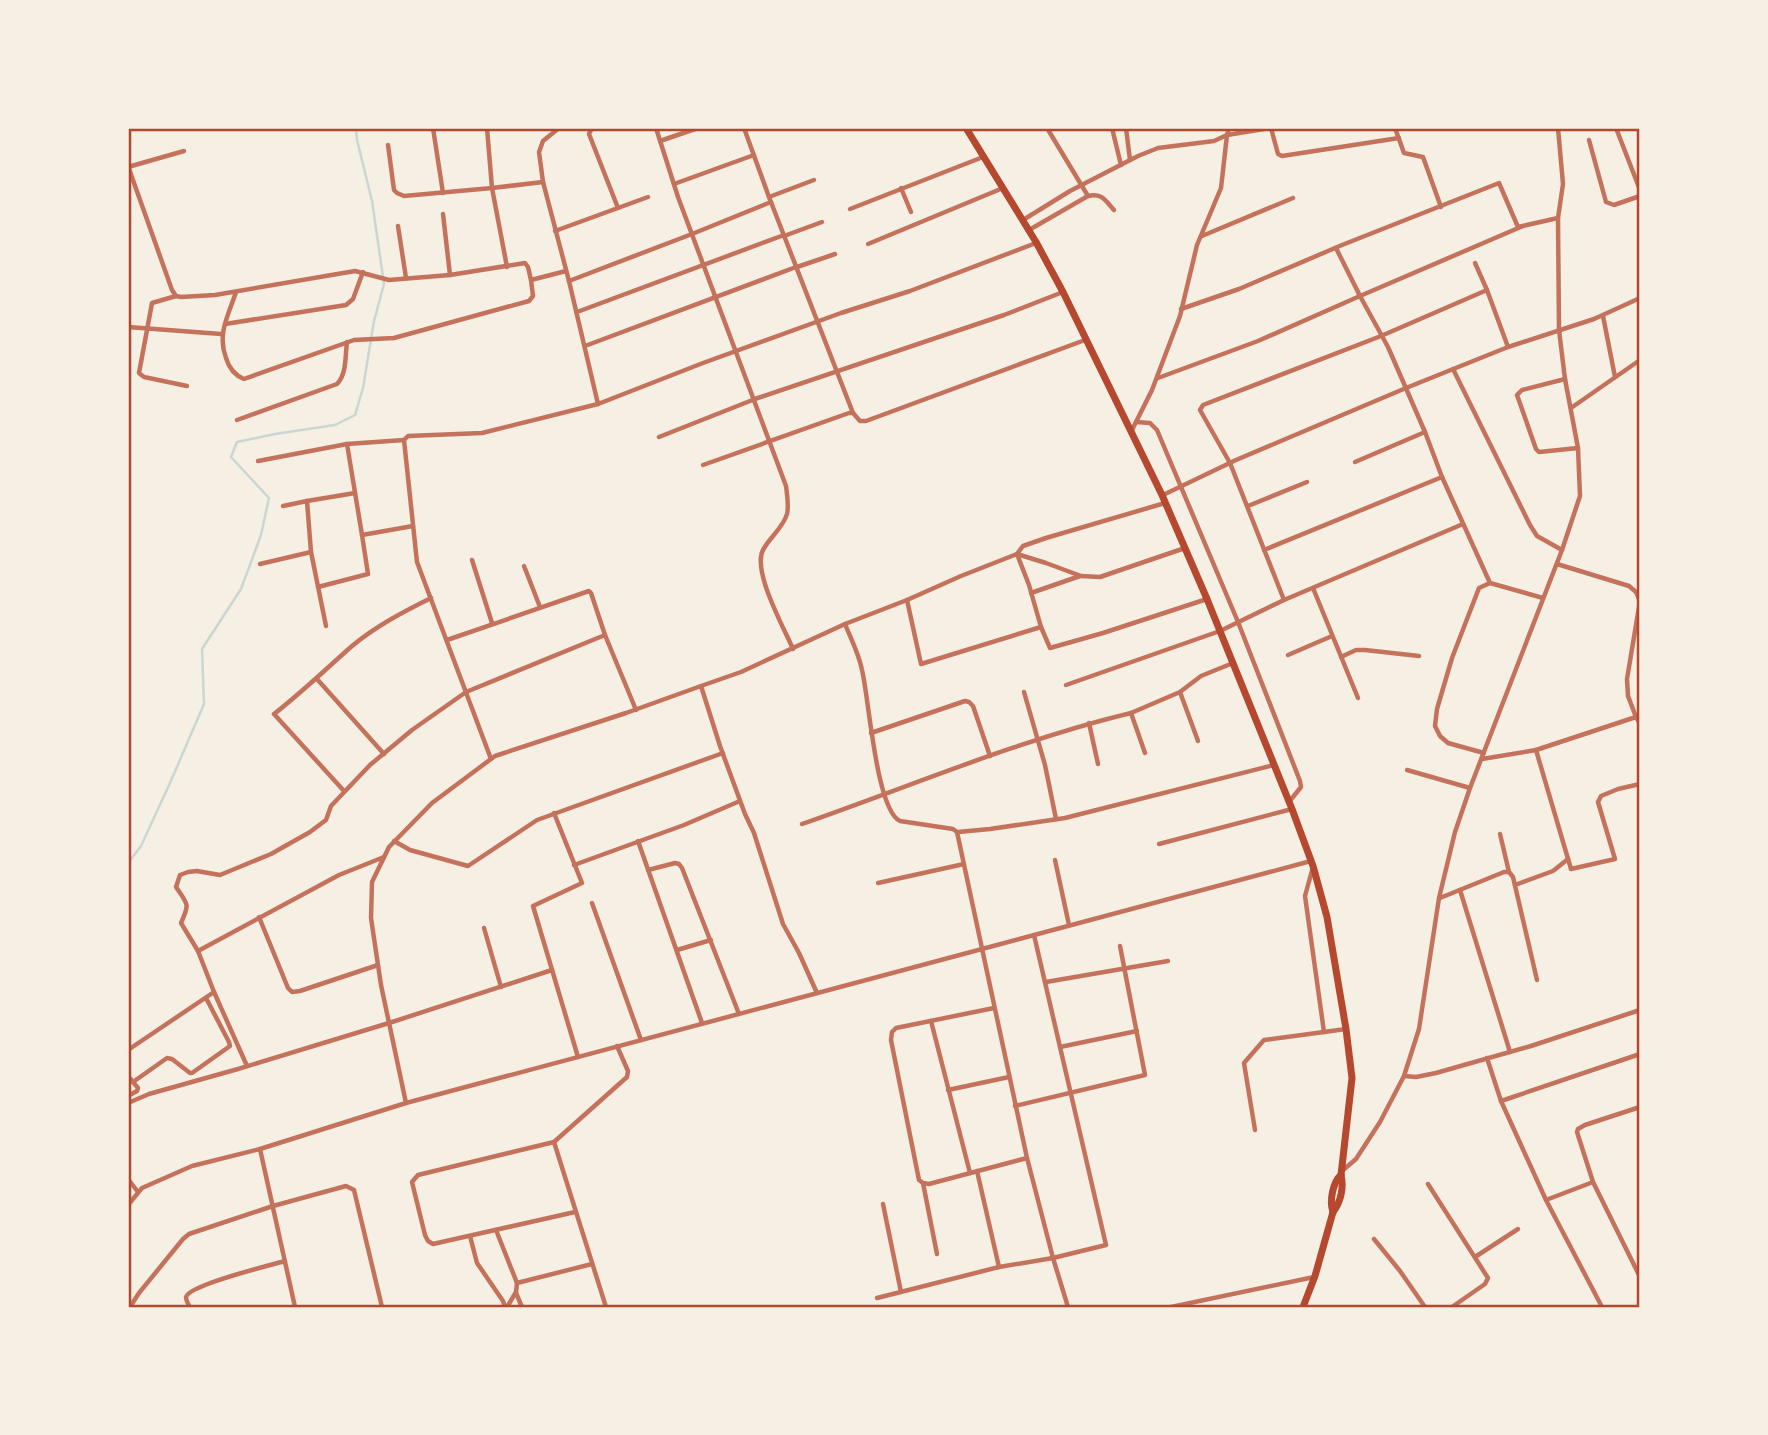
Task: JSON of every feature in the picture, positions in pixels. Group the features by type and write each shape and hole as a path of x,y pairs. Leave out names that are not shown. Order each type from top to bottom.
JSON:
{"highway":[{"path":"966,128 1037,243 1163,499 1275,765 1312,863 1327,916 1352,1078 1342,1193 1333,1212 1315,1276 1303,1307"}],"street":[{"path":"433,128 443,193"},
{"path":"487,128 492,188 507,267"},
{"path":"559,128 543,141 539,152 542,182 577,312 598,404"},
{"path":"592,128 589,134 618,208"},
{"path":"656,128 692,234 786,486 788,513 761,552 761,568 768,594 793,649"},
{"path":"660,142 698,128"},
{"path":"744,128 853,414 860,421 1085,340"},
{"path":"1047,128 1088,196"},
{"path":"1112,128 1121,165"},
{"path":"1126,128 1130,160"},
{"path":"1131,433 1157,378 1181,309 1201,236 1221,188 1229,128"},
{"path":"1023,220 1081,186 1158,148 1214,141 1227,135 1271,128 1278,153 1282,156 1399,138"},
{"path":"1395,128 1404,152 1423,158 1441,207"},
{"path":"1342,1173 1356,1159 1380,1122 1404,1076 1419,1030 1439,898 1455,832 1580,496 1578,448 1559,330 1558,218 1563,184 1558,128"},
{"path":"1616,128 1640,190"},
{"path":"1590,140 1606,202 1614,205 1640,195"},
{"path":"387,145 394,190 404,196 542,182"},
{"path":"176,296 128,167 184,151"},
{"path":"674,184 754,155"},
{"path":"850,209 984,156"},
{"path":"569,281 692,234 814,180"},
{"path":"1181,309 1239,289 1499,183 1518,227 1522,226"},
{"path":"901,188 911,212"},
{"path":"868,244 1004,188"},
{"path":"1029,230 1096,194 1114,210"},
{"path":"555,231 648,197"},
{"path":"1201,236 1293,198"},
{"path":"443,214 450,275"},
{"path":"1157,378 1258,341 1522,226 1558,218"},
{"path":"577,312 822,222"},
{"path":"398,226 406,278"},
{"path":"258,461 347,444 404,440 408,436 482,433 598,404 818,321 910,291 1037,243"},
{"path":"1336,248 1388,347 1490,583"},
{"path":"585,346 835,254"},
{"path":"1475,263 1508,347"},
{"path":"187,386 139,373 152,303 176,296 215,295 355,271 385,279 450,275 527,264 533,296 529,301 394,338 347,342 244,379 236,376 228,366 222,349 221,334 236,292"},
{"path":"531,280 566,271"},
{"path":"224,324 346,305 353,299 366,273"},
{"path":"1284,600 1230,463 1200,410 1203,405 1381,336 1487,290"},
{"path":"659,437 755,399 1004,315 1063,292"},
{"path":"406,1102 378,965 371,918 372,882 388,847 432,803 495,756 741,672 845,624 1017,554 1023,546 1163,499 1182,485 1230,463 1406,388 1508,347 1602,316 1640,298"},
{"path":"1602,316 1615,377"},
{"path":"128,327 221,334"},
{"path":"237,420 337,384 344,373 347,342"},
{"path":"1571,408 1640,360"},
{"path":"1453,369 1530,526 1537,536 1562,550"},
{"path":"1565,379 1522,390 1517,395 1539,452 1578,448"},
{"path":"703,465 849,413 853,414"},
{"path":"1136,422 1150,423 1157,430 1182,485 1301,787 1291,805 1159,844"},
{"path":"1355,462 1425,432"},
{"path":"404,440 417,562 491,759"},
{"path":"318,587 368,574 347,444"},
{"path":"1264,550 1442,477"},
{"path":"1248,506 1307,482"},
{"path":"283,506 355,493"},
{"path":"307,501 311,552 326,626"},
{"path":"1066,685 1220,631 1284,600 1463,524"},
{"path":"362,535 413,526"},
{"path":"1017,554 1082,576 1100,577 1185,548"},
{"path":"260,564 311,552"},
{"path":"1017,554 1050,648 1207,600"},
{"path":"472,560 492,623"},
{"path":"1556,564 1629,586 1636,592 1640,601 1627,679 1628,696 1640,724"},
{"path":"524,566 540,607"},
{"path":"1031,593 1082,576"},
{"path":"1544,598 1490,583 1479,588 1452,657 1437,709 1435,726 1440,736 1448,743 1483,756 1536,750 1636,717"},
{"path":"1313,588 1357,698"},
{"path":"447,640 589,591 636,710"},
{"path":"344,791 274,714 363,638 391,618 430,598"},
{"path":"907,600 921,664 1041,627"},
{"path":"845,624 862,666 871,733 884,794 896,820 953,829 957,832 990,829 1056,819 1275,765"},
{"path":"247,1066 198,951 181,923 188,909 176,887 180,875 197,871 220,875 271,853 310,832 326,820 331,806 344,791 384,754 412,730 466,692 605,635"},
{"path":"1288,655 1333,636"},
{"path":"1341,657 1356,650 1419,656"},
{"path":"802,824 990,756 1089,723 1131,713 1180,692 1201,676 1233,663"},
{"path":"317,679 384,754"},
{"path":"701,686 740,801 754,833 783,924 817,993"},
{"path":"1024,692 1045,765 1056,819"},
{"path":"1180,692 1198,741"},
{"path":"871,733 965,701 973,706 990,756"},
{"path":"1131,713 1145,753"},
{"path":"1089,723 1098,764"},
{"path":"1536,750 1571,869 1615,859 1598,802 1601,796 1640,784"},
{"path":"394,841 410,850 468,866 537,820 723,753"},
{"path":"1407,771 1470,788"},
{"path":"574,865 684,825 740,801"},
{"path":"554,813 582,883 533,906 578,1057"},
{"path":"957,832 1027,1158 1068,1307"},
{"path":"1500,834 1537,980"},
{"path":"638,841 702,1023"},
{"path":"198,951 339,875 384,857"},
{"path":"1515,885 1553,872 1568,859"},
{"path":"1055,860 1069,925"},
{"path":"648,870 675,863 682,867 739,1014"},
{"path":"128,1205 138,1192 192,1166 260,1149 406,1102 1312,863 1305,896 1324,1032"},
{"path":"878,883 964,864"},
{"path":"1439,898 1509,872"},
{"path":"1460,890 1510,1052"},
{"path":"592,902 641,1040"},
{"path":"259,917 292,992 378,965"},
{"path":"484,928 501,987"},
{"path":"877,1298 999,1267 1106,1245 1034,935"},
{"path":"677,950 711,940"},
{"path":"1015,1105 1145,1075 1120,946"},
{"path":"1046,982 1168,961"},
{"path":"128,1103 149,1094 389,1023 552,970"},
{"path":"128,1051 214,992"},
{"path":"133,1082 167,1058 192,1073 230,1046 206,998"},
{"path":"994,1008 897,1028 892,1032 891,1040 919,1180 929,1184 1027,1158"},
{"path":"1404,1076 1416,1077 1510,1052 1640,1010"},
{"path":"931,1021 970,1173"},
{"path":"1255,1130 1244,1063 1264,1040 1346,1029"},
{"path":"1060,1047 1138,1031"},
{"path":"575,1212 433,1244 428,1241 412,1182 418,1175 554,1142 627,1077 628,1071 617,1046"},
{"path":"1501,1101 1640,1054"},
{"path":"1487,1058 1501,1101 1546,1200 1602,1307"},
{"path":"128,1076 138,1087 138,1090 128,1096"},
{"path":"948,1090 1009,1077"},
{"path":"1640,1107 1584,1125 1578,1129 1577,1136 1593,1182 1640,1276"},
{"path":"554,1142 606,1307"},
{"path":"260,1149 295,1307"},
{"path":"977,1171 999,1267"},
{"path":"128,1179 138,1192"},
{"path":"1546,1200 1593,1182"},
{"path":"923,1183 937,1254"},
{"path":"1428,1184 1488,1278 1485,1284 1451,1307"},
{"path":"130,1307 189,1234 273,1206 346,1186 354,1190 382,1307"},
{"path":"883,1205 901,1292"},
{"path":"1475,1257 1518,1229"},
{"path":"470,1236 477,1263 506,1307 516,1292 517,1283 496,1230"},
{"path":"1374,1239 1425,1307"},
{"path":"190,1307 186,1297 196,1288 285,1261"},
{"path":"517,1283 592,1264"},
{"path":"1171,1307 1315,1276"},
{"path":"516,1292 522,1307"}],"waterway":[{"path":"128,863 141,846 204,704 202,649 241,589 261,535 269,498 231,457 237,442 335,425 355,415 384,284 372,201 356,128"}]}
